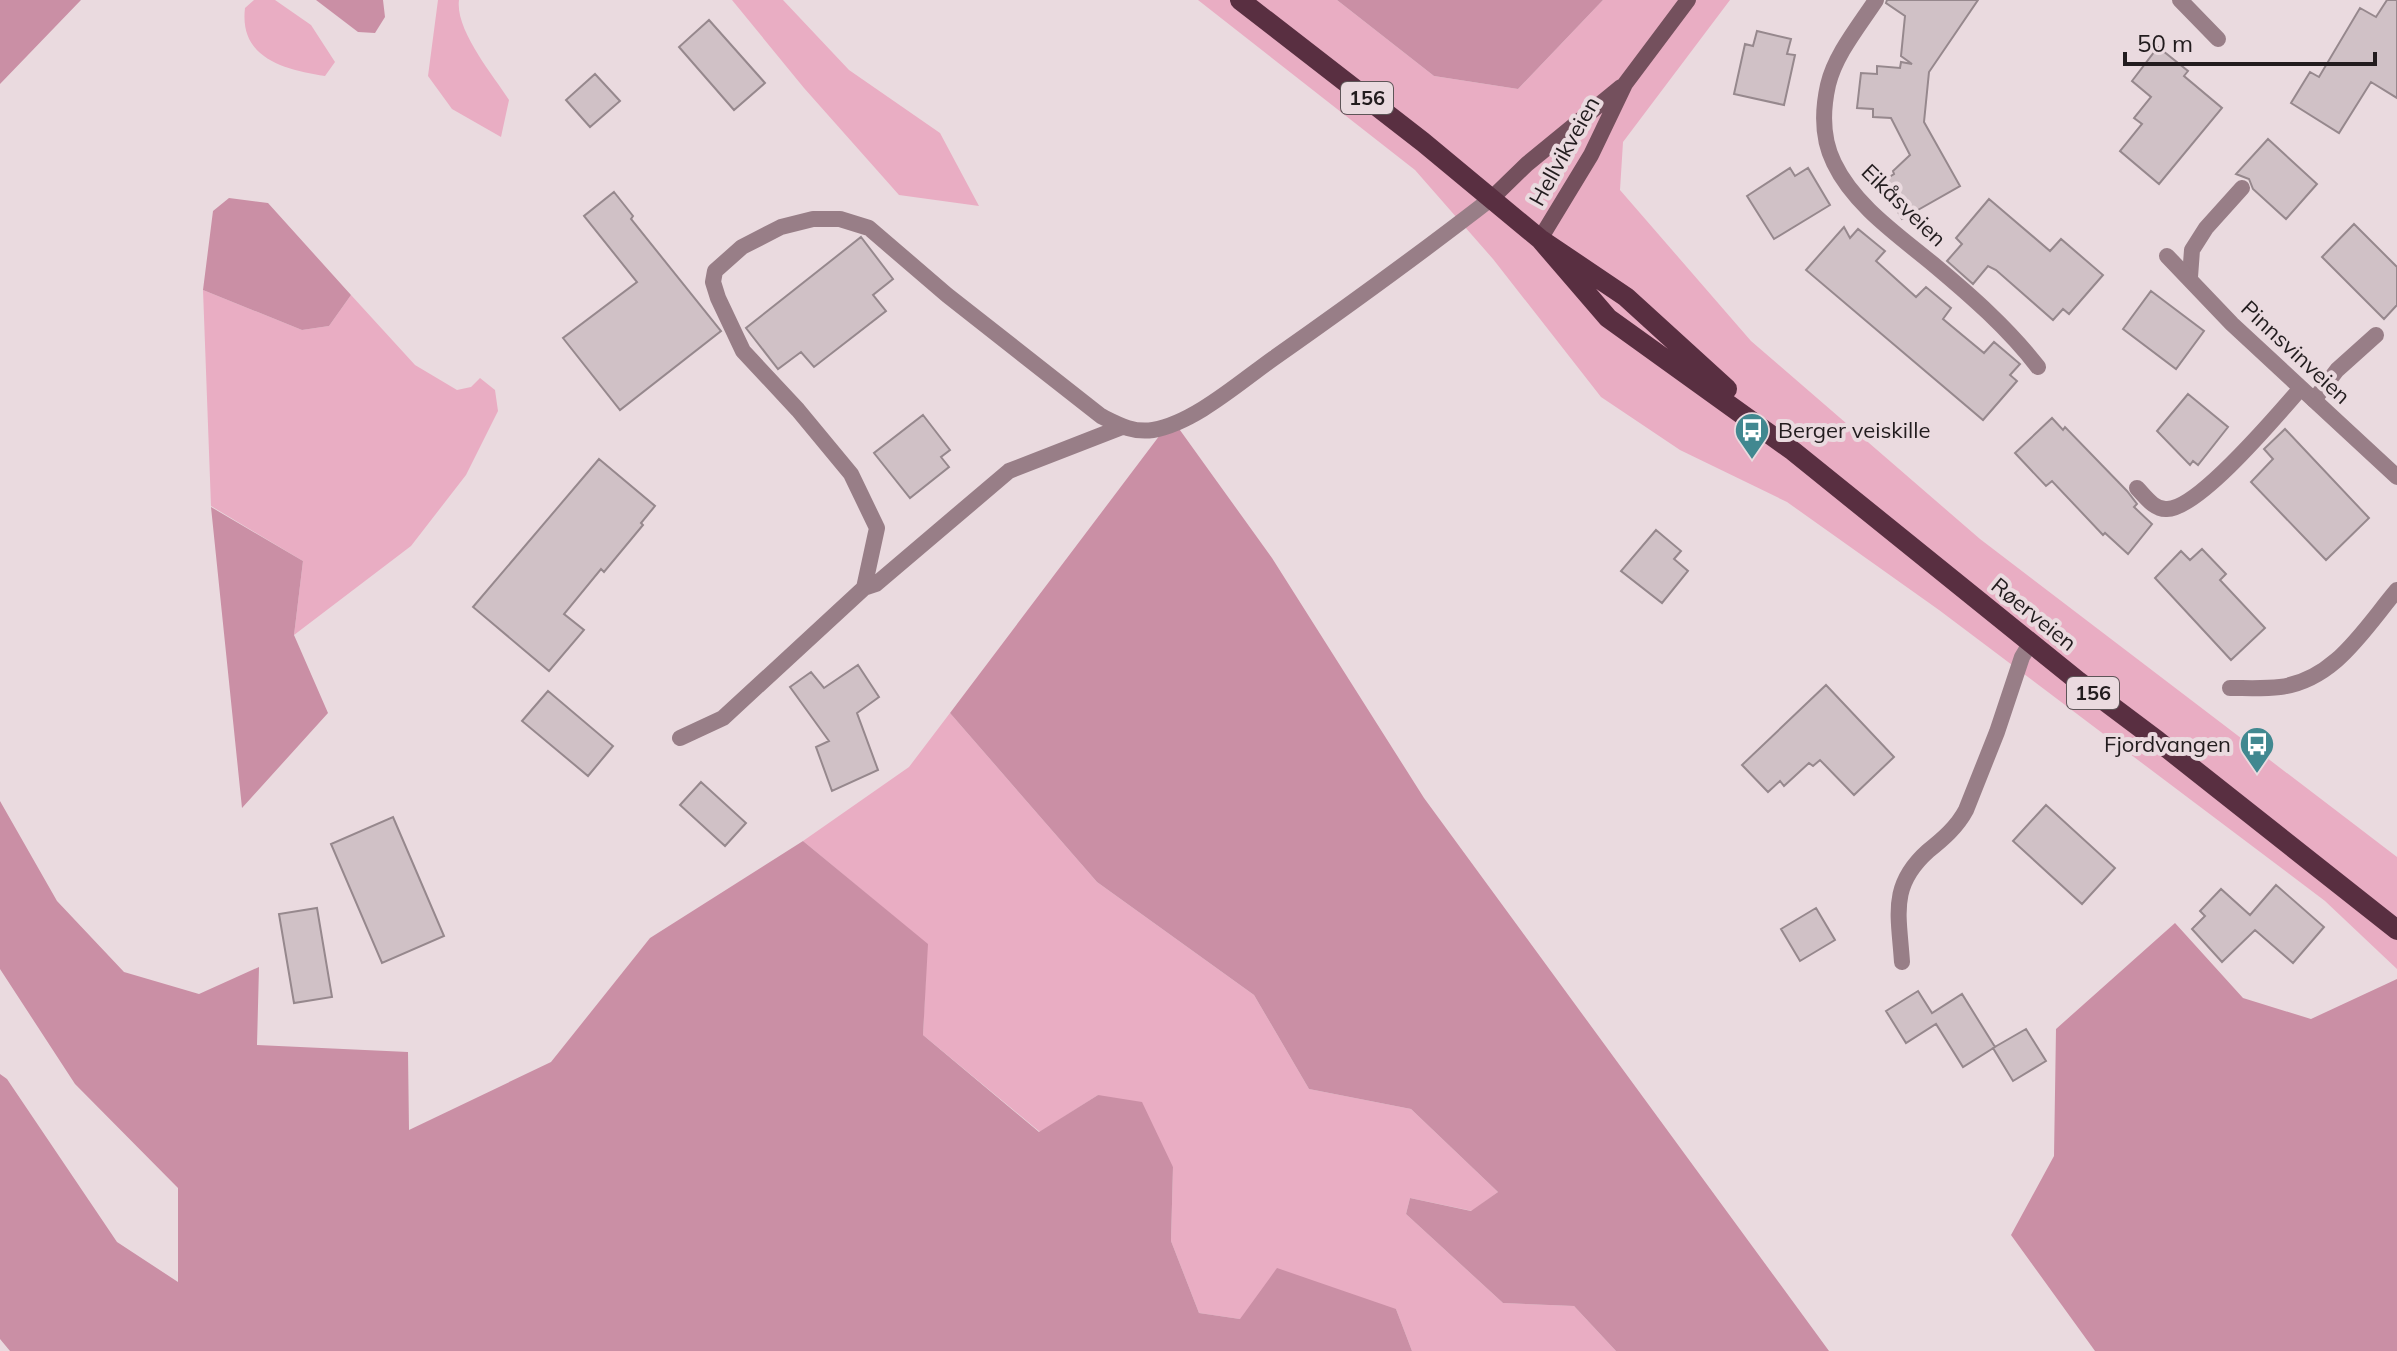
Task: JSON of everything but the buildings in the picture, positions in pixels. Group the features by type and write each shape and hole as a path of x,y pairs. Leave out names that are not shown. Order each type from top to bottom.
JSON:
{"main road":[{"name":"156","path":"1240,0 1492,198"},
{"name":"Hellvikveien","path":"1540,239 1591,155 1625,84 1688,0"},
{"name":"Hellvikveien","path":"1492,198 1527,164 1625,84"},
{"name":"Røerveien","path":"1492,198 1540,239 1608,318 1793,451 2397,930"}],"street":[{"name":"Eikåsveien","path":"1876,0 1837,60 1828,83 1823,119 1826,141 1834,163 1860,199 1894,232 1963,289 2006,330 2038,367"},
{"path":"2180,0 2218,39"},
{"path":"2190,277 2192,250 2206,228 2242,188"},
{"path":"864,588 877,528 851,474 798,410 743,351 718,298 713,282 715,271 742,247 781,227 813,219 840,219 869,228 947,295 1101,416 1122,427 1139,431 1184,419 1382,282 1492,198"},
{"name":"Pinnsvinveien","path":"2167,256 2232,324 2397,477"},
{"path":"2137,488 2160,508 2169,510 2187,503 2376,335"},
{"path":"680,738 723,718 864,588 876,584 1009,471 1122,427"},
{"path":"2230,688 2281,687 2317,676 2334,665 2397,590"},
{"path":"1902,962 1901,885 1921,858 1960,822 1997,732 2022,657 2031,642"}],"shaded area":[{"path":"0,0 81,0 0,84"},
{"path":"254,0 275,0 311,25 335,62 325,76 280,65 257,50 249,39 245,25 245,8"},
{"path":"316,0 383,0 385,17 375,33 358,32"},
{"path":"438,0 459,0 459,12 469,38 509,100 501,137 452,109 428,76"},
{"path":"732,0 783,0 849,70 940,133 979,206 899,195 804,88"},
{"path":"1198,0 1337,0 1434,76 1518,89 1603,0 1730,0 1623,142 1620,190 1751,341 1980,539 2397,857 2397,969 2325,901 1939,610 1787,502 1680,450 1601,397 1493,259 1415,170"},
{"path":"1337,0 1603,0 1518,89 1434,76"},
{"path":"229,198 268,203 351,295 329,326 302,330 203,290 213,211"},
{"path":"203,290 302,330 329,326 351,295 415,365 457,390 471,387 480,378 495,390 498,411 466,475 411,546 294,635 303,561 211,506"},
{"path":"1172,419 1272,558 1424,798 1829,1351 1616,1351 1574,1306 1503,1303 1406,1214 1410,1198 1471,1211 1498,1192 1411,1109 1309,1089 1254,995 1097,882 950,713"},
{"path":"211,507 303,561 294,635 328,713 242,808"},
{"path":"950,713 1097,882 1254,995 1309,1089 1411,1109 1498,1192 1472,1211 1410,1198 1406,1214 1503,1303 1574,1306 1616,1351 1412,1351 1396,1309 1240,1319 1199,1313 1171,1241 1173,1167 1098,1095 1040,1132 923,1035 927,944 803,841 909,767"},
{"path":"0,801 57,901 124,972 199,994 259,967 257,1045 408,1052 409,1130 551,1062 650,938 803,841 928,944 923,1035 1039,1132 1098,1095 1142,1102 1173,1167 1171,1241 1199,1313 1240,1319 1277,1268 1396,1309 1412,1351 10,1351 0,1339 0,1074 7,1079 117,1242 178,1282 178,1188 75,1084 0,969"},
{"path":"2175,923 2243,998 2311,1019 2397,979 2397,1351 2095,1351 2011,1235 2054,1156 2056,1029"}],"place":[{"name":"Berger veiskille","path":"1752,461"},
{"name":"Fjordvangen","path":"2257,775"}]}
